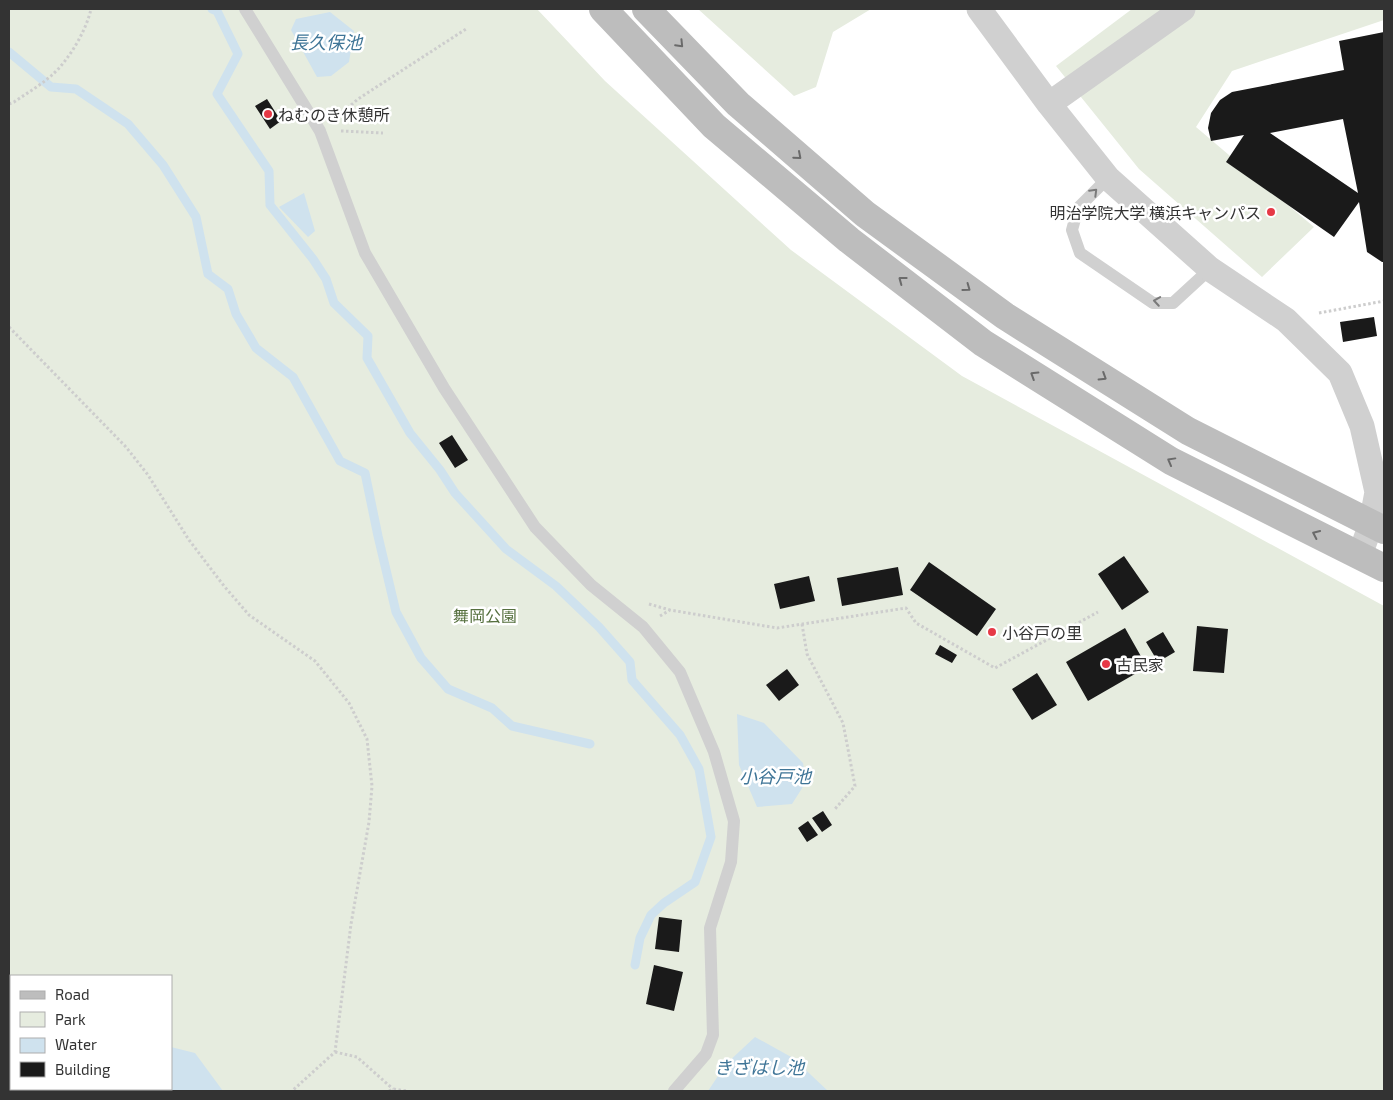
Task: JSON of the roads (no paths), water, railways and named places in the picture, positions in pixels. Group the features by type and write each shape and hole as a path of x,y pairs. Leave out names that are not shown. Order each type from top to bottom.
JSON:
{"street":[{"path":"603,9 714,126 849,240 983,343 1170,461 1384,568"},
{"path":"646,9 738,104 865,214 1005,316 1188,431 1378,527"},
{"path":"979,9 1049,104 1108,178 1210,269 1286,320 1340,372 1362,426 1377,492 1378,527 1360,555"},
{"path":"1049,104 1183,9"}],"lane":[{"path":"245,9 320,131 365,253 444,388 535,527 591,585 643,627 680,672 714,752 734,821 731,862 710,928 713,1035 706,1054 674,1091"},
{"path":"1108,178 1078,208 1072,230 1080,253 1153,302 1173,303 1210,269"}],"water":[{"name":"長久保池","path":"330,12 354,31 349,62 331,76 317,77 291,30 296,19"},
{"path":"304,193 315,231 308,237 279,207"},
{"name":"小谷戸池","path":"737,714 764,723 803,763 806,782 792,804 757,807 739,765"},
{"name":"きざはし池","path":"755,1037 793,1058 828,1091 708,1091 726,1064"},
{"path":"172,1047 195,1053 223,1091 86,1091 172,1090"}],"waterway":[{"path":"212,9 217,11 238,54 217,94 269,171 270,205 313,259 326,279 334,303 368,336 367,358 410,433 440,470 455,493 506,549 556,586 599,627 630,662 632,680 680,735 699,769 711,837 695,882 664,903 651,915 640,938 635,965"},
{"path":"9,52 51,87 76,89 128,124 163,165 196,217 208,274 228,289 236,314 256,348 293,377 340,461 365,473 396,612 421,658 448,689 492,708 512,726 590,744"}],"place":[{"name":"ねむのき休憩所","path":"268,114"},
{"name":"明治学院大学 横浜キャンパス","path":"1271,212"},
{"name":"小谷戸の里","path":"992,632"},
{"name":"古民家","path":"1106,664"}],"park label":[{"name":"舞岡公園","path":"485,615"}]}
